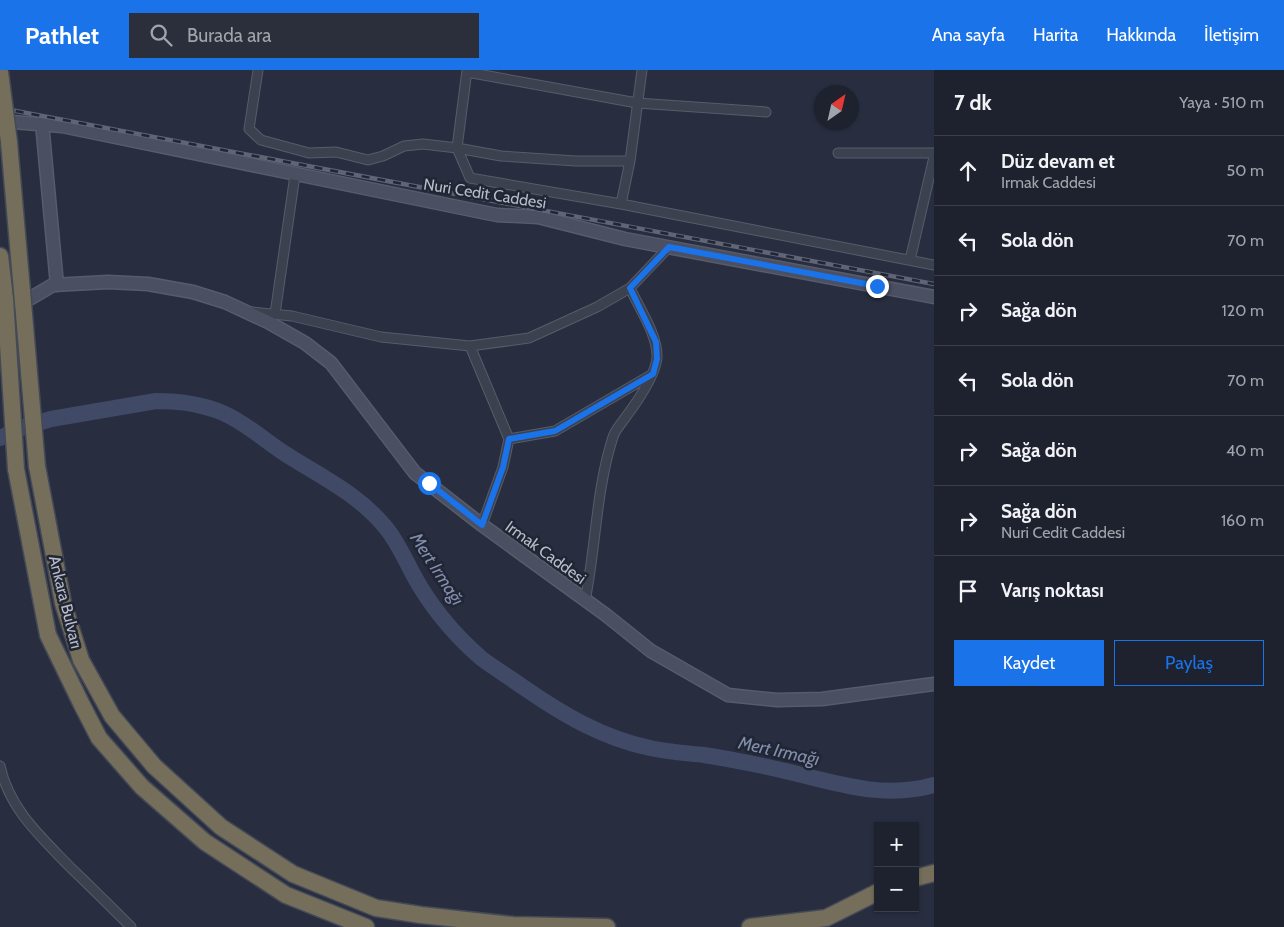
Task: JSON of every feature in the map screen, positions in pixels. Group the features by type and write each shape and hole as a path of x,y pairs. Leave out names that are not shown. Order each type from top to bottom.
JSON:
{"highway":[{"name":"Ankara Bulvarı","path":"0,71 9,142 37,466 63,603 81,660 112,716 154,766 221,827 293,874 376,908 513,925 608,927"},
{"name":"Ankara Bulvarı","path":"0,256 6,298 16,468 48,635 100,738 142,787 205,842 286,895 366,927"},
{"path":"919,877 934,873"},
{"path":"750,927 826,918 874,894"}],"street":[{"path":"258,70 250,129 261,140 309,153 336,152 368,160 383,156 404,146 423,144 501,156 576,161 630,161"},
{"path":"621,204 630,161 642,70"},
{"path":"766,112 637,103 467,71 457,148 470,178 621,204 934,265"},
{"name":"Nuri Cedit Caddesi","path":"0,121 62,126 497,215 538,217 625,239 934,297"},
{"path":"42,123 56,285"},
{"path":"838,153 934,153"},
{"path":"910,260 934,157"},
{"path":"275,314 295,175"},
{"path":"245,311 292,316 381,337 470,346 528,338 597,307 630,288 669,247"},
{"name":"Irmak Caddesi","path":"0,316 53,285 108,282 148,284 193,292 225,302 268,322 305,344 331,363 416,473 482,525 606,615 651,651 728,695 777,700 822,699 934,684"},
{"path":"585,601 592,570 598,509 612,440 653,374 657,359 656,342 630,288"},
{"path":"470,346 509,439 503,467 482,525"},
{"path":"509,439 555,431 653,374"},
{"path":"0,766 2,777 16,806 35,831 131,927"}],"waterway":[{"name":"Mert Irmağı","path":"0,438 21,428 51,419 156,401 207,407 223,413 255,432 284,453 339,487 364,506 387,529 397,543 427,598 464,642 496,669 553,707 583,724 632,744 734,760 848,786 890,791 912,790 934,785"}],"railway":[{"path":"0,108 934,284"}],"route":[{"path":"429,483 482,525 503,467 509,439 555,431 653,374 657,359 656,342 630,288 669,247 877,286"}]}
